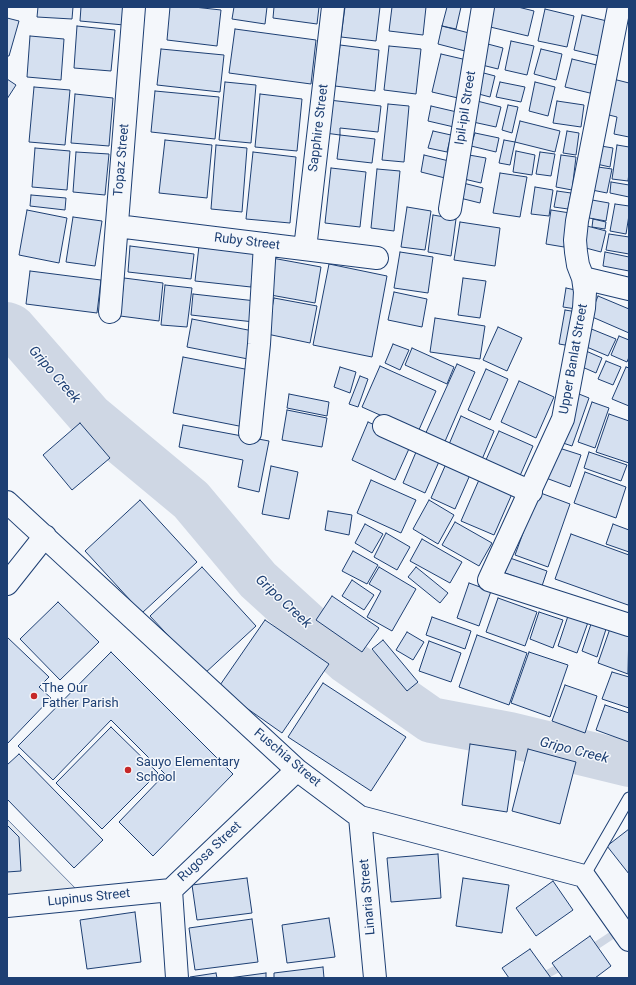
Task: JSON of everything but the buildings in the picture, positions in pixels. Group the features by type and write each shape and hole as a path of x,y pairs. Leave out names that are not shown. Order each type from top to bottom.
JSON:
{"street":[{"name":"Topaz Street","path":"110,312 134,7"},
{"name":"Sapphire Street","path":"305,249 333,7"},
{"name":"Ipil-ipil Street","path":"450,209 483,7"},
{"name":"Upper Banlat Street","path":"619,7 577,221 575,240 578,264 583,278 585,292 584,308 563,419 531,492 489,580 629,625"},
{"name":"Ruby Street","path":"117,226 377,258"},
{"path":"250,433 259,344 265,244"},
{"path":"583,278 629,289"},
{"path":"384,426 531,492"},
{"name":"Fuschia Street","path":"7,502 297,770 360,817 584,876"},
{"path":"7,584 45,536"},
{"name":"Rugosa Street","path":"177,978 170,890 297,770"},
{"name":"Linaria Street","path":"360,817 375,978"},
{"path":"584,876 629,940"},
{"name":"Lupinus Street","path":"7,906 170,890"}],"lane":[{"path":"584,876 629,798"}],"shaded area":[{"path":"7,819 80,893 7,900"}],"waterway":[{"name":"Gripo Creek","path":"7,325 12,327 90,416 191,500 258,580 347,661 431,720 510,735 629,764"},
{"path":"588,951 620,930"},
{"path":"540,978 566,964"}],"place":[{"name":"The Our Father Parish","path":"34,696"},
{"name":"Sauyo Elementary School","path":"128,770"}]}
